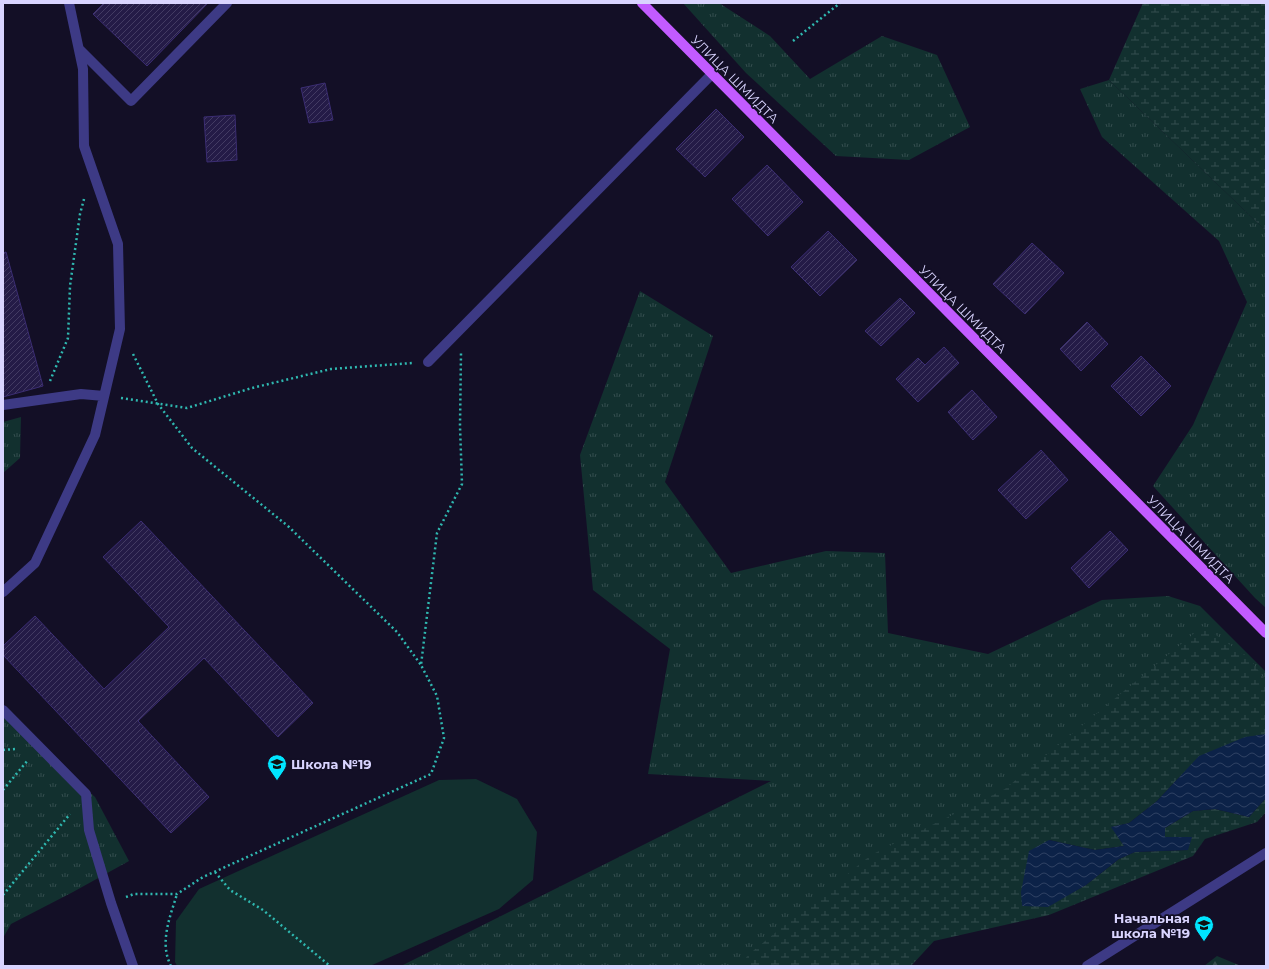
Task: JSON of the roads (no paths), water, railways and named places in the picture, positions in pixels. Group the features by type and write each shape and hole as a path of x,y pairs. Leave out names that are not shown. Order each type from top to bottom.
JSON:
{"main road":[{"name":"УЛИЦА ШМИДТА","path":"642,3 1266,633"}],"street":[{"path":"3,592 35,563 95,435 120,329 118,244 84,146 83,69 69,3"},
{"path":"79,49 131,101 228,3"},
{"path":"428,362 712,74"},
{"path":"3,405 81,394 104,396"},
{"path":"3,710 86,794 89,830 111,903 133,966"},
{"path":"1087,966 1266,853"}],"water":[{"path":"1266,734 1266,798 1249,817 1215,809 1193,811 1165,828 1165,837 1192,837 1188,850 1135,852 1119,859 1086,885 1048,907 1022,906 1021,892 1029,851 1049,840 1095,850 1124,846 1111,827 1129,823 1157,801 1199,756 1245,737"}],"place":[{"name":"Школа №19","path":"277,781"},
{"name":"Начальная школа №19","path":"1204,942"}]}
